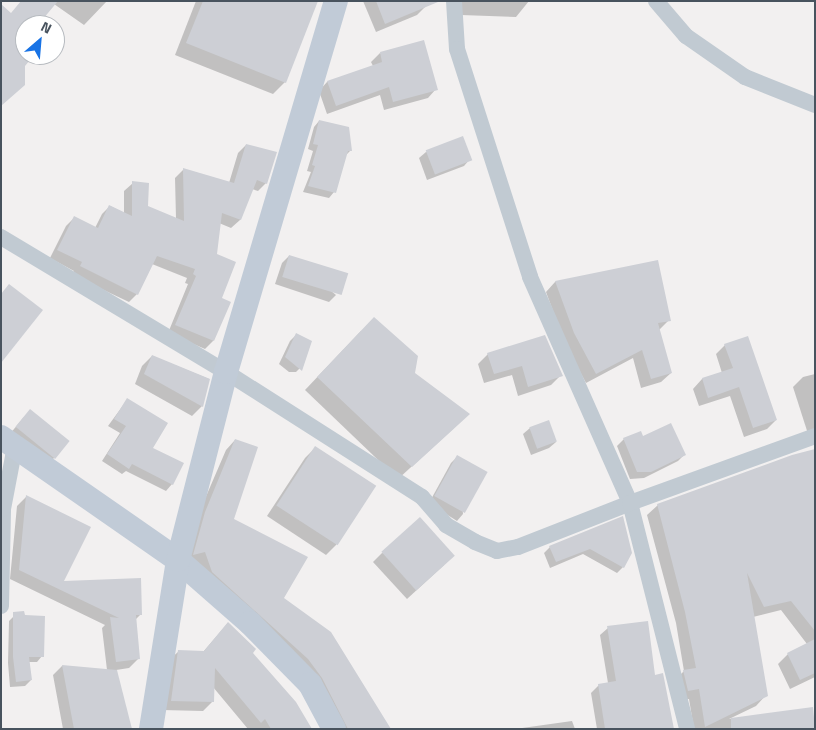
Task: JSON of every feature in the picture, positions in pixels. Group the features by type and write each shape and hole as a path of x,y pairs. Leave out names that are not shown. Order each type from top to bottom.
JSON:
{"street":[{"path":"151,729 178,560 226,372 336,1"},
{"path":"454,1 457,49 530,277 630,502 687,729"},
{"path":"656,1 686,36 745,77 815,105"},
{"path":"1,237 226,372 422,497 446,525 475,542 497,551 518,547 630,502 815,436"},
{"path":"8,442 178,560 250,623 310,684 334,729"},
{"path":"1,606 3,509 8,442"}],"building":[{"path":"21,1 58,1 46,15 15,15 15,65 26,65 25,85 1,106 1,4 11,13"},
{"path":"203,1 318,1 286,83 186,43"},
{"path":"376,1 438,1 438,2 385,24"},
{"path":"424,40 438,90 393,102 389,87 336,106 327,81 382,62 380,52"},
{"path":"319,120 349,127 352,151 348,151 336,193 308,186 315,166 312,165 318,145 313,144"},
{"path":"463,136 472,160 435,175 426,150"},
{"path":"246,144 277,152 267,184 257,180 241,220 222,213 217,254 236,262 222,298 231,302 214,341 175,325 196,276 193,274 195,269 157,256 138,295 80,266 82,262 57,250 74,216 98,228 109,205 132,216 132,181 149,183 148,206 184,221 183,168 234,183"},
{"path":"289,255 348,273 342,295 282,277"},
{"path":"658,260 671,321 658,323 672,373 651,379 642,350 596,374 574,333 555,281"},
{"path":"9,284 43,310 1,363 1,294"},
{"path":"374,317 418,356 415,373 470,414 412,467 317,377"},
{"path":"296,333 312,341 302,371 285,357"},
{"path":"545,335 563,376 528,387 522,366 494,374 487,353"},
{"path":"748,336 777,420 753,428 739,387 708,398 702,378 733,368 724,344"},
{"path":"152,355 210,379 203,407 144,374"},
{"path":"127,398 168,423 153,448 184,463 173,485 132,464 129,469 107,454 126,426 114,419"},
{"path":"30,409 70,441 55,459 16,427"},
{"path":"549,420 557,442 537,449 529,427"},
{"path":"671,423 686,455 651,472 637,472 623,438 641,431 643,436"},
{"path":"235,439 258,447 234,519 308,557 284,598 331,632 391,729 348,729 322,678 308,659 212,572 205,552 193,555 205,512"},
{"path":"315,446 376,486 338,545 276,506"},
{"path":"815,449 815,631 791,601 764,607 747,573 768,696 705,727 699,689 688,691 683,670 696,668 685,612 657,504 792,455"},
{"path":"457,455 488,472 465,513 434,496"},
{"path":"26,495 91,527 64,581 141,578 142,615 136,615 140,659 116,662 110,617 119,618 19,570"},
{"path":"623,516 632,553 624,568 590,549 556,562 549,546"},
{"path":"420,517 455,556 416,590 381,552"},
{"path":"24,611 25,615 45,616 44,657 29,657 32,680 16,682 13,657 13,612"},
{"path":"648,621 655,675 663,673 674,729 605,729 598,684 616,681 607,626"},
{"path":"228,622 256,649 253,653 296,702 312,729 271,729 265,719 261,723 215,668 214,702 171,701 178,650 204,651"},
{"path":"815,639 815,673 800,680 787,653"},
{"path":"62,665 117,670 132,729 74,729"},
{"path":"813,707 815,729 731,729 731,718"}]}
